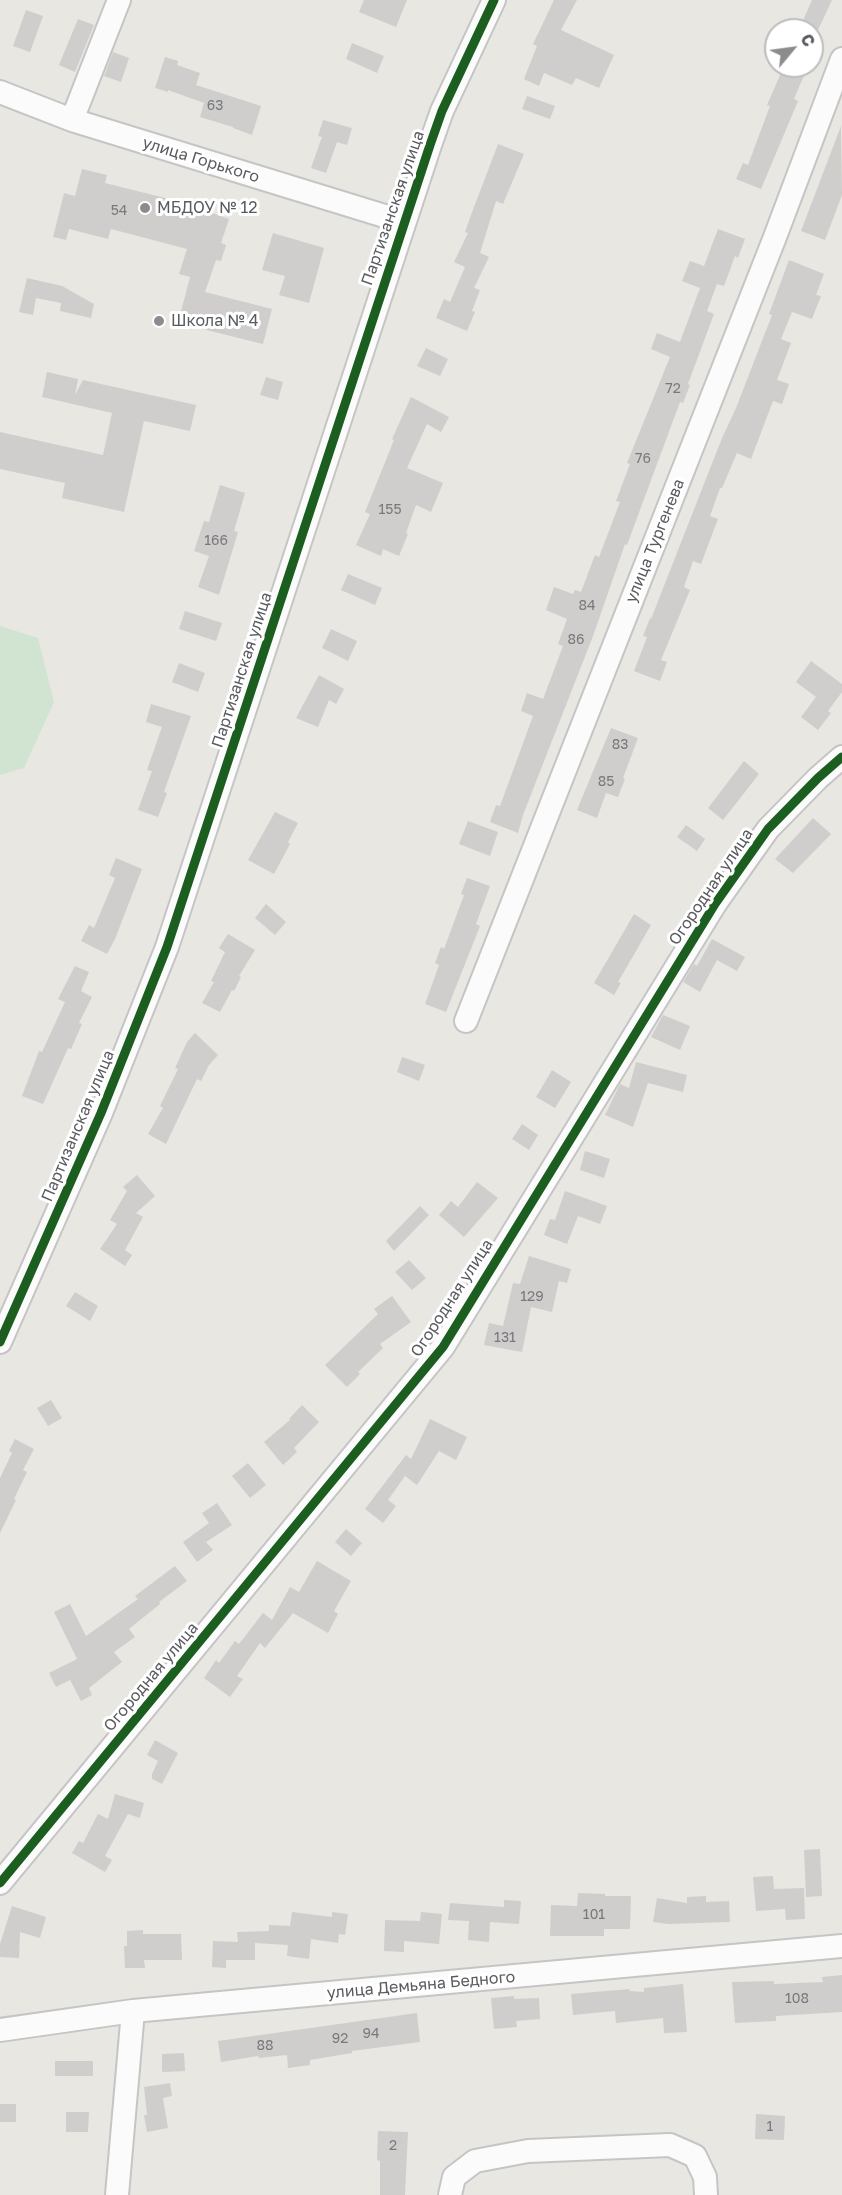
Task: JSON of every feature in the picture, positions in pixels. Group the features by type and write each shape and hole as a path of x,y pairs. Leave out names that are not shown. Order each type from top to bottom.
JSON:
{"street":[{"path":"72,120 119,0"},
{"name":"Партизанская улица","path":"0,1342 101,1113 167,946 442,111 494,0"},
{"name":"улица Тургенева","path":"466,1021 775,237 842,59"},
{"name":"улица Горького","path":"0,92 72,120 404,222"},
{"name":"Огородная улица","path":"0,1883 442,1347 715,904 768,829 842,756"},
{"name":"улица Демьяна Бедного","path":"0,2030 133,2011 842,1946"},
{"path":"117,2195 133,2011"},
{"path":"452,2186 474,2161 528,2151 670,2145 695,2156 705,2177 706,2195"}],"green space":[{"path":"0,626 38,638 54,702 24,768 0,775"}],"building":[{"path":"364,0 407,0 396,27 359,12"},
{"path":"554,0 577,0 561,30 614,55 599,88 576,78 572,85 544,73 539,86 524,79 537,46 533,44"},
{"path":"812,0 832,0 824,18 804,18"},
{"path":"26,10 43,16 30,52 13,46"},
{"path":"78,19 94,25 75,72 59,65"},
{"path":"352,43 384,56 377,73 346,59"},
{"path":"113,52 129,58 121,82 104,76"},
{"path":"165,57 178,61 177,65 200,73 196,85 261,106 252,135 200,117 204,103 168,90 168,92 155,88"},
{"path":"779,78 803,78 794,99 798,101 761,189 736,179 743,163 748,165 770,106 767,105"},
{"path":"527,96 555,106 550,119 522,109"},
{"path":"323,120 352,128 347,145 337,142 326,173 311,168 322,137 318,136"},
{"path":"841,126 842,195 825,240 801,231"},
{"path":"498,144 524,154 503,204 496,201 480,253 489,257 474,288 480,290 472,311 475,312 467,331 436,318 444,299 450,302 465,267 454,262 468,233 465,232"},
{"path":"82,169 107,175 105,183 181,202 229,219 221,243 226,245 221,261 216,260 205,292 272,309 263,344 178,323 190,277 179,274 187,249 111,229 108,239 69,229 66,240 53,237 64,193 75,196"},
{"path":"718,229 745,239 738,258 735,256 724,286 717,284 707,311 714,314 688,384 690,385 683,403 680,402 627,545 625,544 593,636 518,833 490,822 496,805 500,806 533,716 521,711 527,693 543,699 563,646 558,644 567,619 546,610 554,587 573,594 575,590 581,592 595,555 599,557 620,502 616,501 630,464 627,463 670,357 651,349 657,333 680,342 700,288 682,281 690,261 704,266"},
{"path":"273,233 324,248 309,303 279,295 285,276 262,270"},
{"path":"789,260 824,274 816,295 821,296 812,319 792,312 781,339 791,343 777,380 789,384 782,404 773,401 751,459 737,453 720,488 710,516 718,519 701,564 693,561 684,587 690,590 661,660 667,662 660,681 634,671 647,637 643,636 736,408 772,315 769,314"},
{"path":"27,278 62,286 94,304 91,318 60,311 61,303 36,298 33,315 19,312"},
{"path":"426,348 448,359 440,376 417,366"},
{"path":"47,372 78,379 75,395 83,380 196,405 190,431 144,421 124,512 62,498 65,483 0,469 0,432 103,455 112,413 42,397"},
{"path":"266,377 283,382 278,400 260,395"},
{"path":"411,397 449,417 441,432 427,424 407,468 443,483 431,512 416,505 399,556 383,549 381,556 356,545 370,514 365,512 394,440 392,439"},
{"path":"220,485 245,493 234,531 238,532 219,595 198,587 209,556 194,551 204,521 209,522"},
{"path":"348,574 382,588 375,605 341,590"},
{"path":"185,611 222,623 216,641 179,629"},
{"path":"331,629 357,641 348,661 322,648"},
{"path":"811,661 842,684 842,692 828,711 831,713 818,730 801,717 816,697 796,682"},
{"path":"179,663 205,673 198,692 172,682"},
{"path":"319,675 344,689 336,704 329,700 318,727 296,718"},
{"path":"151,704 191,716 164,792 167,793 158,817 138,810 152,771 147,770 162,727 146,722"},
{"path":"611,728 638,738 618,797 606,793 597,818 577,810"},
{"path":"744,761 759,774 723,820 708,808"},
{"path":"275,812 298,823 274,874 248,860"},
{"path":"813,818 831,834 793,873 775,859"},
{"path":"468,821 498,832 490,856 459,844"},
{"path":"686,825 705,839 697,851 677,837"},
{"path":"116,858 142,869 107,954 81,941 89,925 94,928 115,878 109,875"},
{"path":"467,878 490,886 476,924 480,926 446,1012 425,1004 439,965 435,963 441,947 444,949 464,895 461,894"},
{"path":"266,904 286,922 275,935 255,918"},
{"path":"634,914 651,925 618,982 621,983 614,995 594,983"},
{"path":"228,934 255,950 239,976 241,977 234,991 232,990 220,1012 202,1003 214,982 211,981 225,952 219,948"},
{"path":"712,939 745,957 737,971 717,960 700,992 683,982 694,964 697,966"},
{"path":"75,966 89,972 81,991 92,997 79,1023 82,1024 71,1049 68,1048 43,1104 22,1096 39,1051 42,1052 65,1002 58,999"},
{"path":"663,1015 690,1026 680,1050 651,1037"},
{"path":"195,1033 218,1055 209,1065 201,1081 197,1079 166,1144 148,1134 163,1108 160,1106 178,1069 175,1068 187,1042"},
{"path":"402,1057 425,1065 419,1081 397,1072"},
{"path":"636,1062 687,1075 683,1092 648,1083 633,1127 605,1115 620,1084 629,1088"},
{"path":"552,1070 571,1082 555,1108 536,1097"},
{"path":"522,1124 538,1135 529,1150 512,1139"},
{"path":"585,1151 610,1159 604,1178 580,1170"},
{"path":"137,1175 155,1196 136,1213 143,1217 125,1250 132,1255 125,1266 100,1249 117,1224 110,1220 127,1191 123,1187"},
{"path":"477,1182 498,1198 464,1237 439,1215 451,1201 458,1207"},
{"path":"565,1191 607,1206 600,1224 578,1216 567,1244 544,1235 550,1219 555,1220"},
{"path":"420,1206 429,1215 394,1251 386,1241"},
{"path":"529,1256 571,1269 567,1283 559,1281 552,1312 531,1307 522,1352 484,1345 489,1323 503,1326 513,1283 520,1284"},
{"path":"409,1260 426,1278 412,1290 395,1272"},
{"path":"75,1292 98,1306 90,1321 66,1306"},
{"path":"392,1296 411,1322 380,1344 383,1348 358,1372 360,1374 347,1387 325,1365 378,1314 374,1309"},
{"path":"51,1400 62,1418 48,1426 37,1408"},
{"path":"302,1405 319,1422 294,1448 297,1452 283,1465 264,1442 290,1420"},
{"path":"430,1419 467,1437 456,1460 439,1451 417,1485 405,1476 388,1500 396,1506 383,1523 365,1509 406,1455 411,1459"},
{"path":"15,1439 34,1449 23,1470 27,1472 14,1499 16,1500 0,1533 0,1478 12,1453 9,1451"},
{"path":"248,1463 266,1485 250,1498 232,1476"},
{"path":"217,1503 232,1525 206,1542 213,1550 197,1562 183,1542 209,1523 202,1513"},
{"path":"346,1529 362,1543 351,1556 335,1542"},
{"path":"317,1561 351,1581 334,1611 338,1614 328,1633 293,1613 265,1648 260,1643 237,1676 243,1679 230,1697 204,1678 216,1660 219,1663 235,1641 239,1644 263,1613 272,1620 290,1587 299,1592"},
{"path":"175,1566 187,1581 129,1629 135,1637 114,1652 122,1662 89,1688 92,1695 81,1701 70,1680 56,1687 49,1673 77,1659 54,1612 70,1604 86,1636 138,1599 135,1596"},
{"path":"155,1740 178,1753 162,1784 152,1779 158,1761 147,1755"},
{"path":"115,1794 144,1803 140,1818 128,1814 105,1856 112,1860 105,1872 72,1853 79,1841 83,1843 98,1814 108,1819"},
{"path":"820,1849 822,1896 806,1897 804,1850"},
{"path":"773,1876 774,1889 804,1888 805,1919 786,1920 785,1909 756,1911 753,1877"},
{"path":"578,1893 631,1896 630,1929 604,1929 604,1936 550,1936 551,1905 577,1906"},
{"path":"706,1896 706,1902 729,1901 730,1922 668,1924 653,1922 657,1898 687,1903 687,1897"},
{"path":"504,1900 521,1901 519,1924 490,1922 489,1942 468,1940 469,1921 448,1920 450,1903 504,1907"},
{"path":"12,1906 46,1917 40,1938 20,1932 19,1958 0,1957 0,1944"},
{"path":"292,1912 332,1917 332,1912 348,1914 345,1935 339,1934 338,1943 311,1939 309,1959 287,1956 288,1945 255,1943 255,1960 226,1960 226,1968 212,1967 213,1941 238,1942 237,1932 269,1931 269,1925 290,1926"},
{"path":"421,1912 442,1914 439,1944 404,1941 404,1952 384,1951 385,1920 420,1921"},
{"path":"143,1930 143,1934 181,1934 182,1960 144,1960 145,1968 125,1968 124,1946 127,1946 127,1931"},
{"path":"842,1975 842,2012 776,2016 776,2021 735,2023 732,1982 774,1981 774,1984 823,1982 822,1977"},
{"path":"683,1984 687,2032 664,2033 663,2018 616,2023 615,2011 573,2015 571,1994 630,1989 629,1991 644,1992 644,1988"},
{"path":"514,1996 514,1999 539,1998 540,2019 516,2021 517,2027 494,2029 491,1998"},
{"path":"417,2013 420,2042 352,2051 352,2053 310,2060 310,2065 288,2068 287,2055 259,2058 258,2056 221,2062 218,2041"},
{"path":"184,2053 185,2071 162,2072 162,2054"},
{"path":"55,2061 93,2061 93,2076 55,2076"},
{"path":"170,2083 172,2096 163,2098 168,2128 147,2132 144,2115 147,2115 144,2087"},
{"path":"0,2104 16,2104 16,2122 0,2122"},
{"path":"66,2112 89,2112 88,2132 66,2132"},
{"path":"756,2114 785,2116 784,2140 755,2139"},
{"path":"378,2131 408,2132 405,2195 380,2195 380,2161 377,2160"}],"cycle path":[{"path":"0,1342 101,1113 167,947 430,145 442,111 494,0"},
{"path":"0,1883 443,1347 715,904 768,829 842,757"}],"place":[{"name":"МБДОУ № 12","path":"145,208"},
{"name":"Школа № 4","path":"159,321"}]}
